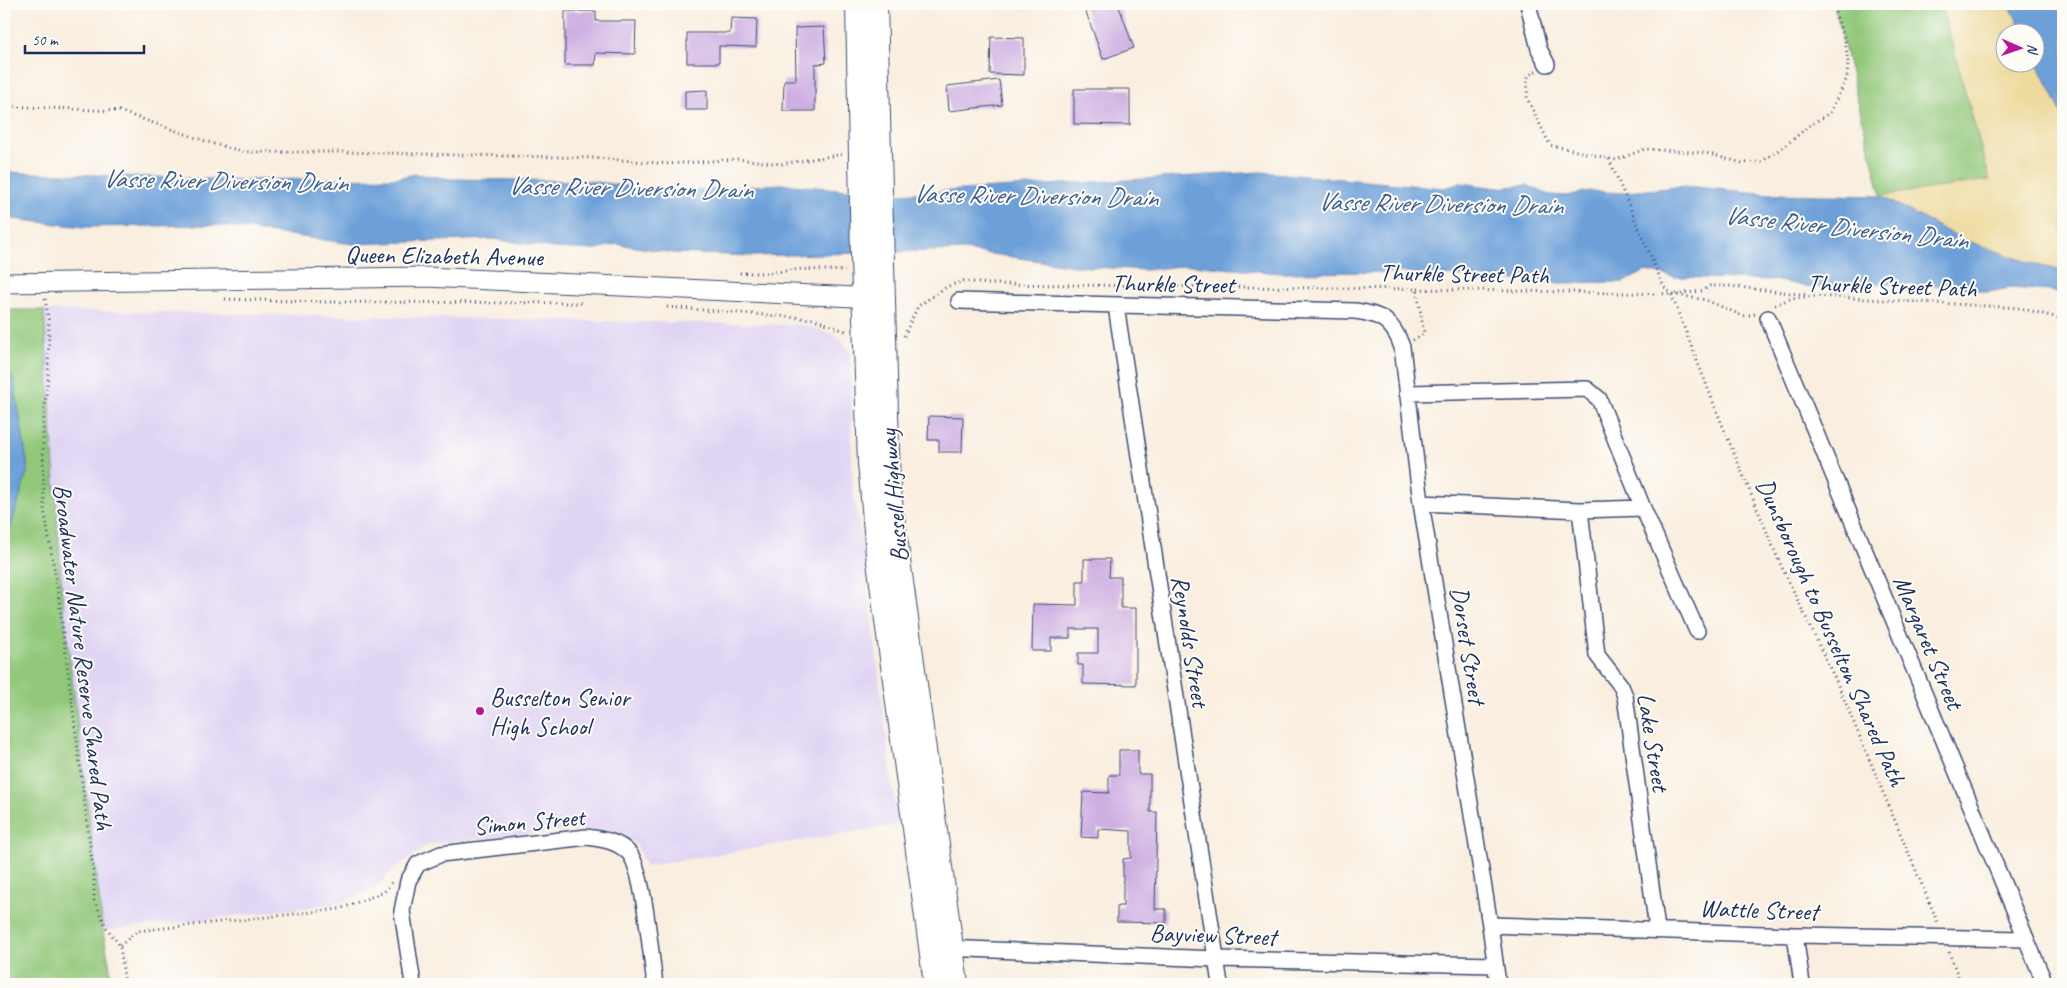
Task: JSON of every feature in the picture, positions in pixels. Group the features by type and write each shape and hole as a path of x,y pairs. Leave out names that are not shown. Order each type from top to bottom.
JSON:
{"main road":[{"name":"Bussell Highway","path":"858,4 863,166 872,259 876,345 870,463 878,554 941,948 956,984"},
{"name":"Bussell Highway","path":"863,166 875,4"},
{"name":"Bussell Highway","path":"936,984 941,948"}],"street":[{"path":"1528,4 1539,49 1547,64"},
{"name":"Queen Elizabeth Avenue","path":"4,282 426,277 874,298"},
{"name":"Thurkle Street","path":"958,301 1355,312 1384,318"},
{"name":"Reynolds Street","path":"1116,306 1220,984"},
{"name":"Margaret Street","path":"1767,312 2045,984"},
{"name":"Dorset Street","path":"1384,318 1393,329 1402,347 1421,503 1498,984"},
{"path":"1407,393 1587,389 1599,399 1697,631"},
{"path":"1421,503 1580,510 1644,508"},
{"name":"Lake Street","path":"1580,510 1597,655 1621,686 1625,696 1656,929"},
{"name":"Simon Street","path":"416,867 442,854 587,837 609,840 629,854 640,882 655,984"},
{"path":"413,984 402,911 408,881 416,867"},
{"name":"Wattle Street","path":"1490,925 1795,935 2026,939"},
{"path":"1795,935 1802,984"},
{"name":"Bayview Street","path":"941,948 1216,959 1495,965"}],"path":[{"path":"1547,64 1528,76 1527,98 1550,145 1616,160 1645,149 1706,153 1742,163 1761,162 1810,125 1830,114 1847,78 1848,62 1845,40 1832,4"},
{"path":"4,106 119,111 214,144 246,152 338,152 597,158 670,164 738,158 781,164 863,166"},
{"path":"1609,159 1663,285 1671,294 1702,291 1710,286 1729,286 1818,296"},
{"name":"Thurkle Street Path","path":"876,345 901,343 918,306 948,286 964,281 989,284 1671,294 1706,300 1742,316 1767,312 1792,298 1818,296 2020,308 2063,319"},
{"path":"1402,347 1424,334 1417,289"},
{"name":"Dunsborough to Busselton Shared Path","path":"1671,294 1721,422 1779,561 1838,685 1944,937 1961,984"},
{"name":"Broadwater Nature Reserve Shared Path","path":"54,297 45,298 49,322 48,377 43,424 44,509 58,592 94,877 94,900 106,927 120,946 125,984"},
{"path":"217,298 325,302 588,303"},
{"path":"663,306 814,319 845,331 854,348 876,345"},
{"path":"120,946 137,930 340,909 384,892 404,868 416,867"}],"shaded area":[{"name":"Busselton Senior High School","path":"44,310 803,325 838,336 850,352 853,491 864,553 897,825 646,866 636,844 617,835 579,829 429,844 393,870 376,888 337,904 103,931 62,596"}],"green space":[{"path":"1834,4 1941,4 1990,181 1881,196"},
{"path":"4,310 44,310 62,596 103,931 113,984 4,984 4,550 28,468 14,381 4,363"}],"sand":[{"path":"1941,4 2009,4 2018,22 1994,22 1994,72 2042,72 2063,116 2063,271 2036,265 1959,238 1881,196 1990,180"}],"water":[{"path":"2009,4 2063,4 2063,116 2042,72 2044,72 2044,22 2018,22"},
{"name":"Vasse River Diversion Drain","path":"4,172 239,180 398,178 415,174 452,179 589,181 668,192 781,184 897,194 1261,172 1444,188 1461,183 1497,188 1527,185 1549,195 1567,196 1590,191 1620,193 1685,186 1770,194 1881,196 1959,238 2036,265 2063,271 2063,292 2011,288 1988,292 1964,287 1878,283 1813,287 1772,280 1675,277 1646,271 1624,282 1557,283 1400,272 1280,273 1188,265 1146,270 1075,266 963,250 753,256 673,253 617,244 592,250 555,248 494,239 353,244 217,225 84,227 4,218"},
{"path":"4,363 14,381 28,469 4,550"}],"building":[{"path":"1083,4 1118,4 1134,48 1103,59"},
{"path":"565,11 596,11 596,21 636,21 635,54 596,53 595,65 565,65"},
{"path":"731,18 757,19 756,47 719,46 719,63 687,63 687,33 730,33"},
{"path":"824,27 826,63 815,64 815,111 783,111 784,80 796,80 795,28"},
{"path":"991,37 1024,38 1024,75 990,74"},
{"path":"999,80 1002,105 949,111 947,86"},
{"path":"1074,89 1130,89 1130,125 1074,124"},
{"path":"707,90 707,110 685,110 685,91"},
{"path":"929,416 963,417 962,452 939,452 939,440 928,440"},
{"path":"1084,559 1110,559 1109,577 1121,577 1121,608 1136,608 1136,685 1083,684 1083,665 1078,665 1078,653 1098,653 1098,629 1070,629 1070,638 1051,638 1051,651 1032,651 1033,604 1077,605 1077,581 1084,581"},
{"path":"1119,750 1138,750 1138,774 1150,774 1150,812 1157,812 1155,909 1166,909 1166,923 1117,922 1117,906 1123,906 1123,859 1131,858 1131,831 1098,829 1098,838 1081,837 1083,792 1109,793 1109,775 1119,775"}],"place":[{"name":"Busselton Senior High School","path":"480,711"}]}
